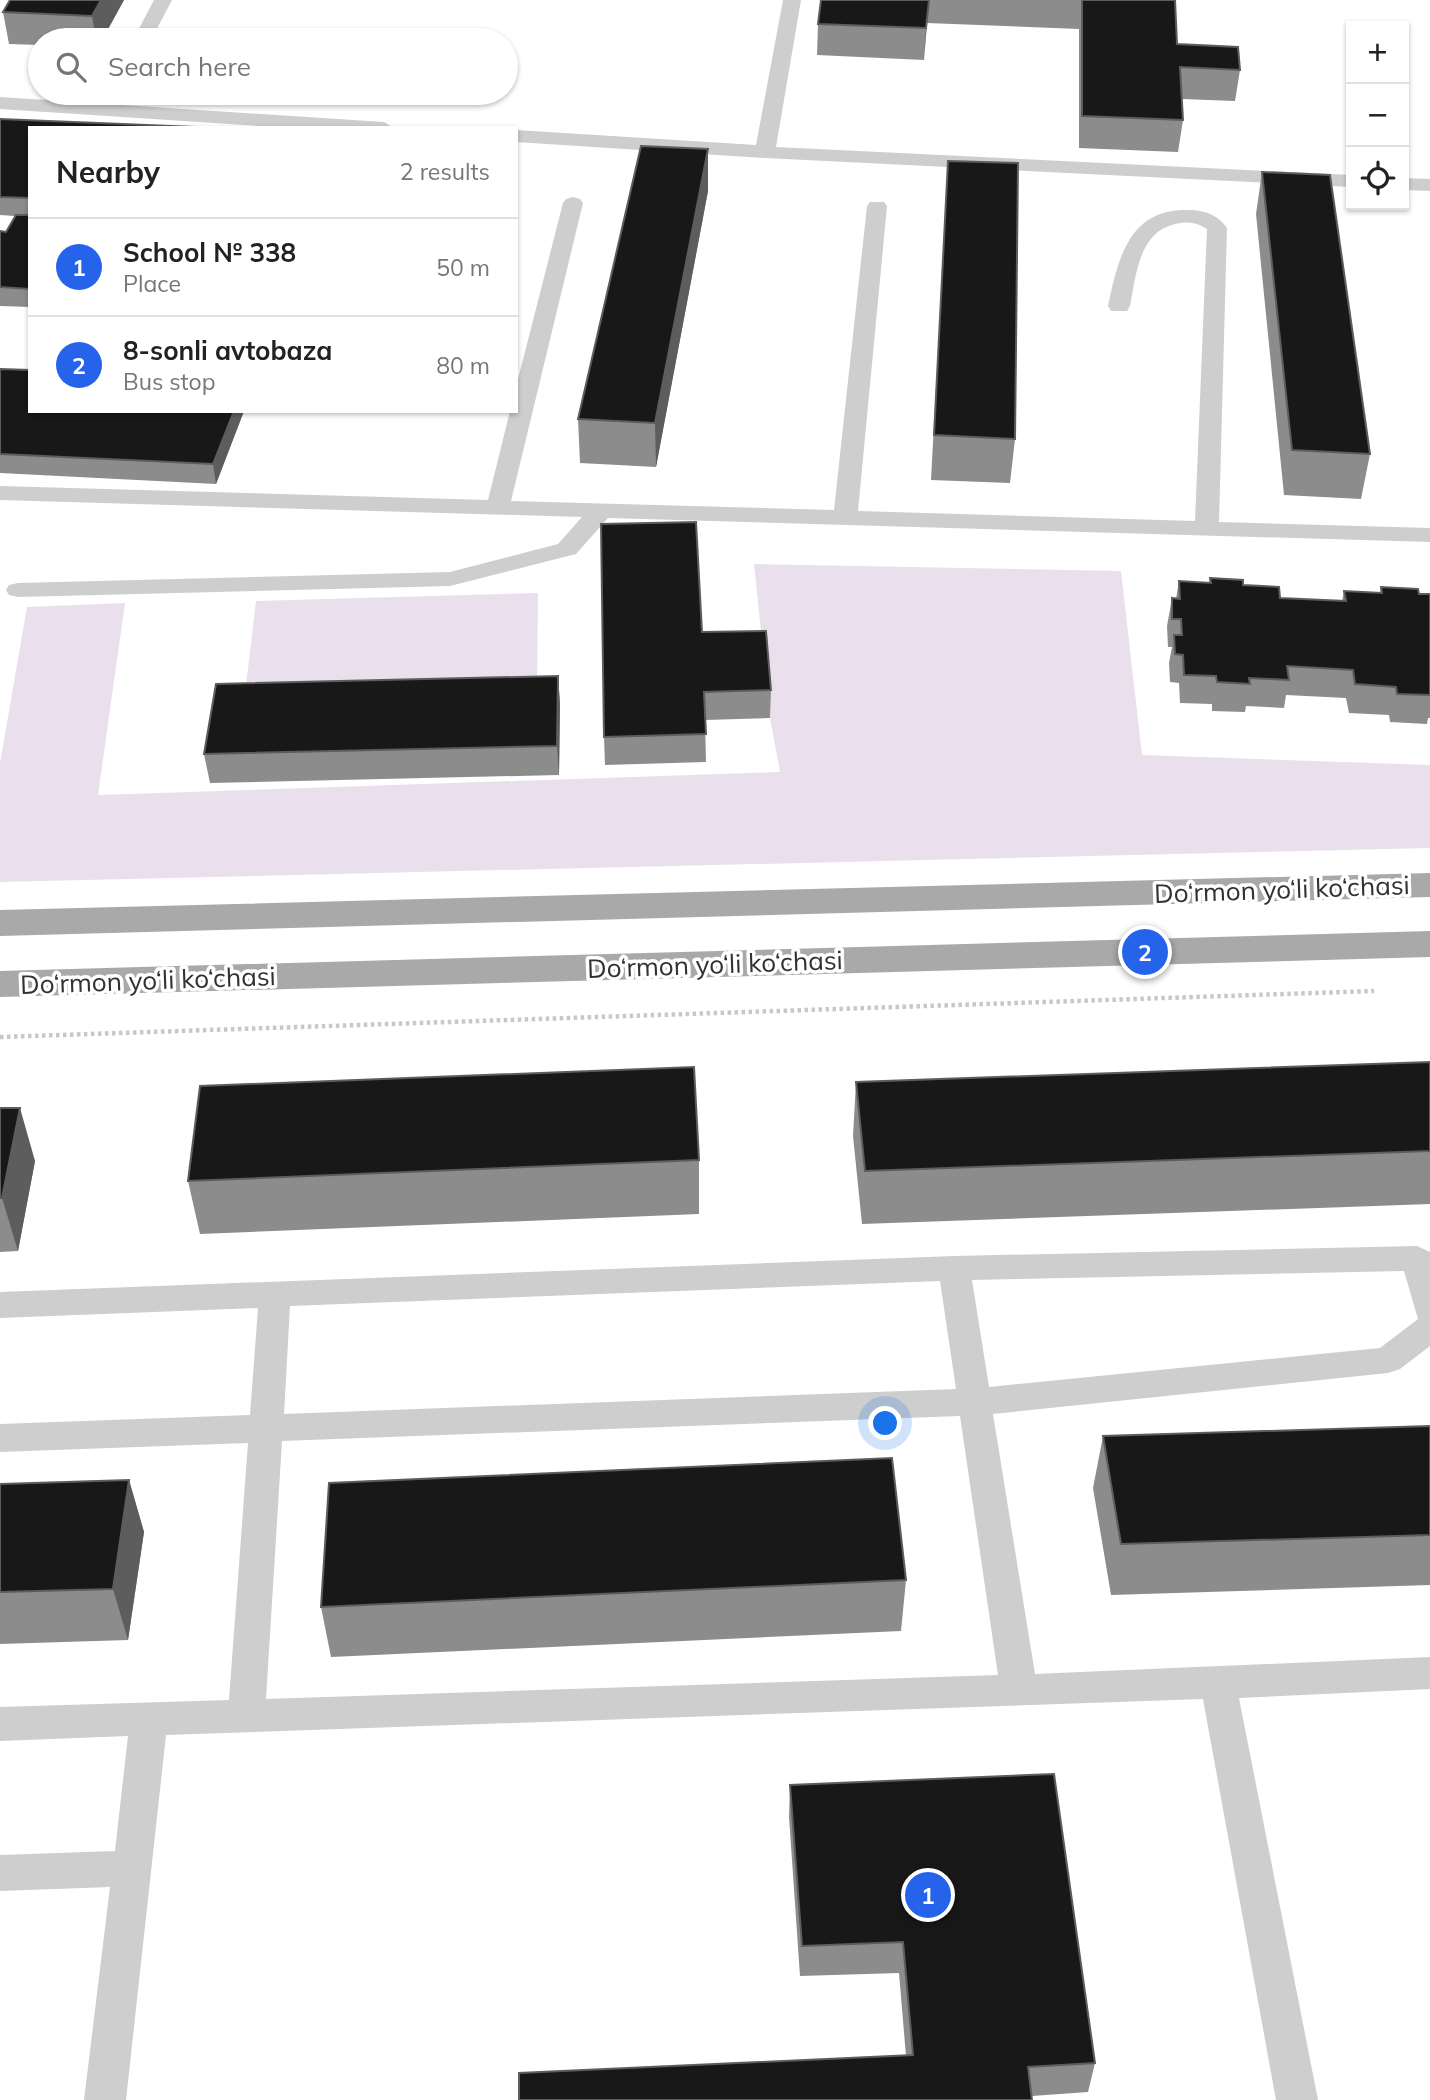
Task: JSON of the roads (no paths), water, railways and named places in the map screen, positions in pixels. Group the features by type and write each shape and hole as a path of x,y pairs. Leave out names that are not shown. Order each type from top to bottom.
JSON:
{"main road":[{"name":"Do‘rmon yo‘li ko‘chasi","path":"0,923 1430,885"},
{"name":"Do‘rmon yo‘li ko‘chasi","path":"0,984 1430,944"}],"lane":[{"path":"148,28 163,0"},
{"path":"765,152 792,0"},
{"path":"0,103 28,102"},
{"path":"151,105 364,126"},
{"path":"518,136 765,152 1346,181"},
{"path":"1409,184 1430,185"},
{"path":"498,507 573,203"},
{"path":"845,517 877,206"},
{"path":"1119,306 1131,252 1147,226 1168,217 1189,216 1210,220 1217,228 1207,528"},
{"path":"0,493 1430,534"},
{"path":"18,590 450,579 567,549 603,510"},
{"path":"0,1304 954,1268 1416,1258 1430,1312"},
{"path":"954,1268 1019,1691"},
{"path":"247,1716 275,1295"},
{"path":"0,1438 975,1402 1388,1360 1430,1328"},
{"path":"0,1724 1019,1691 1430,1673"},
{"path":"1218,1683 1297,2100"},
{"path":"105,2100 149,1719"},
{"path":"0,1872 132,1868"}],"place":[{"name":"8-sonli avtobaza","path":"1145,952"},
{"name":"School № 338","path":"928,1895"}]}
